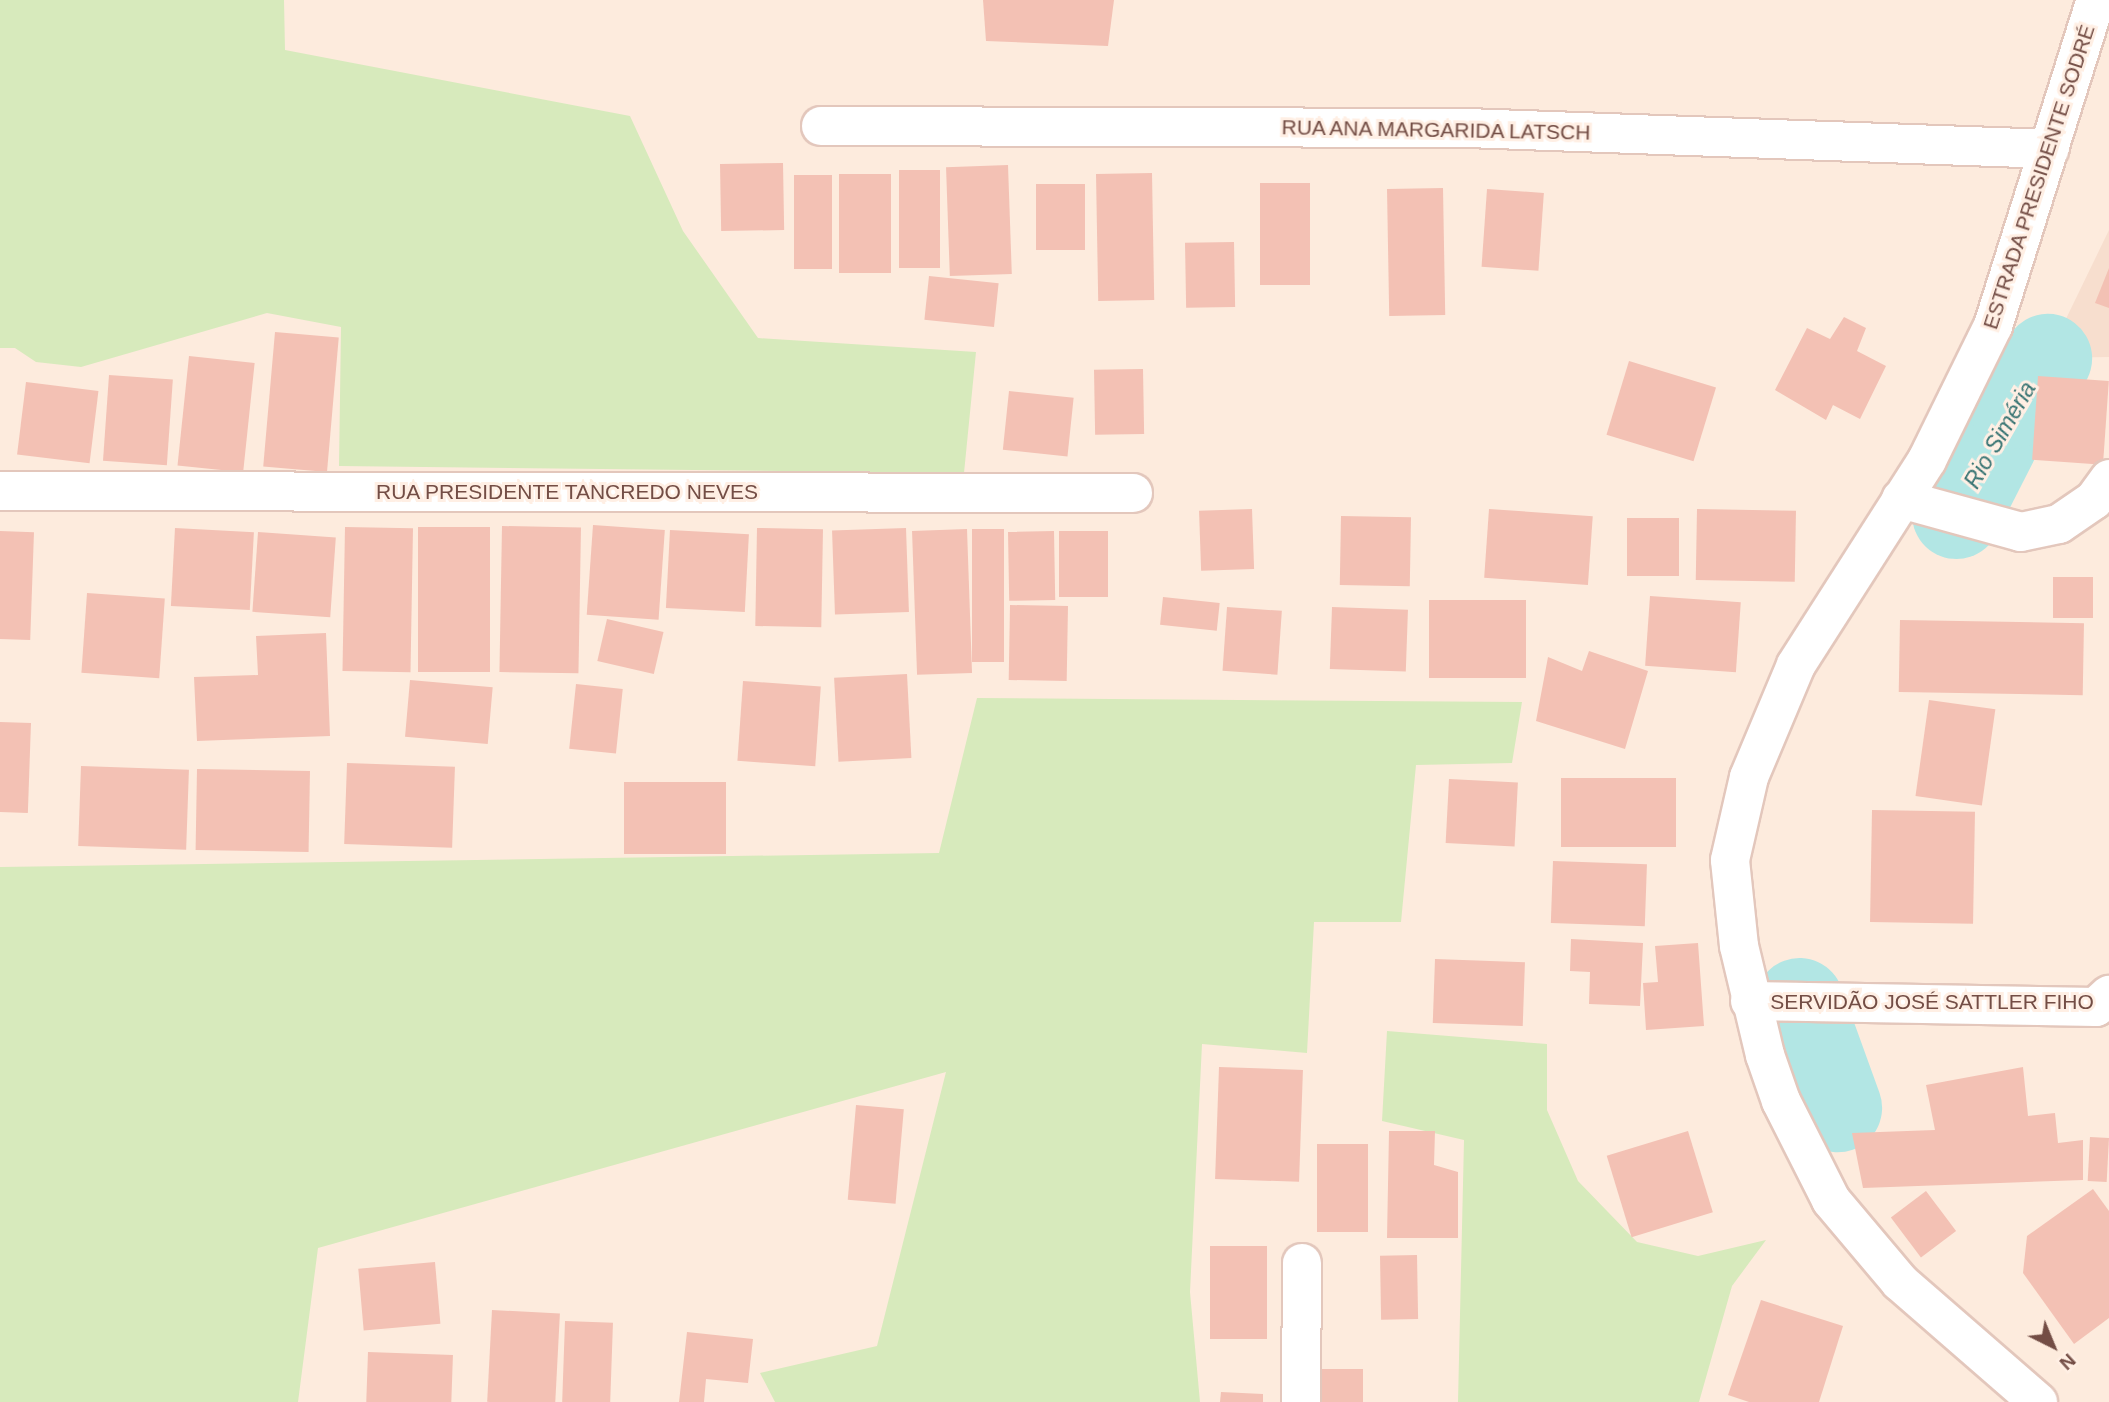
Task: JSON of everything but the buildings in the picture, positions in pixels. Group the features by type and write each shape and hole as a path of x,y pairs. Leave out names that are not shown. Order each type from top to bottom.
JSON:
{"street":[{"name":"ESTRADA PRESIDENTE SODRÉ","path":"2038,1402 1900,1283 1831,1200 1781,1101 1750,1000 1730,860 1749,777 1807,645 1927,460 1993,326 2096,0"},
{"name":"RUA ANA MARGARIDA LATSCH","path":"821,126 1467,128 2050,149"},
{"path":"1901,499 2021,532 2059,524 2094,500 2109,479"},
{"name":"RUA PRESIDENTE TANCREDO NEVES","path":"0,491 1133,493"},
{"name":"SERVIDÃO JOSÉ SATTLER FIHO","path":"1750,1000 2096,1007 2109,995"},
{"path":"1301,1402 1302,1263"}],"shaded area":[{"path":"2109,230 2109,357 2047,358"}],"green space":[{"path":"0,0 284,0 285,50 630,116 683,231 758,338 976,352 964,473 339,466 341,327 267,313 81,367 36,362 15,348 0,348"},
{"path":"977,698 1522,702 1512,763 1416,765 1401,922 1314,922 1307,1053 1202,1044 1190,1292 1200,1402 775,1402 760,1373 877,1346 946,1072 318,1248 298,1402 0,1402 0,867 939,853"},
{"path":"1387,1031 1547,1044 1547,1110 1578,1181 1637,1242 1698,1256 1766,1240 1732,1286 1699,1402 1458,1402 1464,1140 1382,1121"}],"waterway":[{"name":"Rio Siméria","path":"1956,514 2012,404 2047,358"},
{"name":"Rio Siméria","path":"1799,1002 1837,1107"}]}
